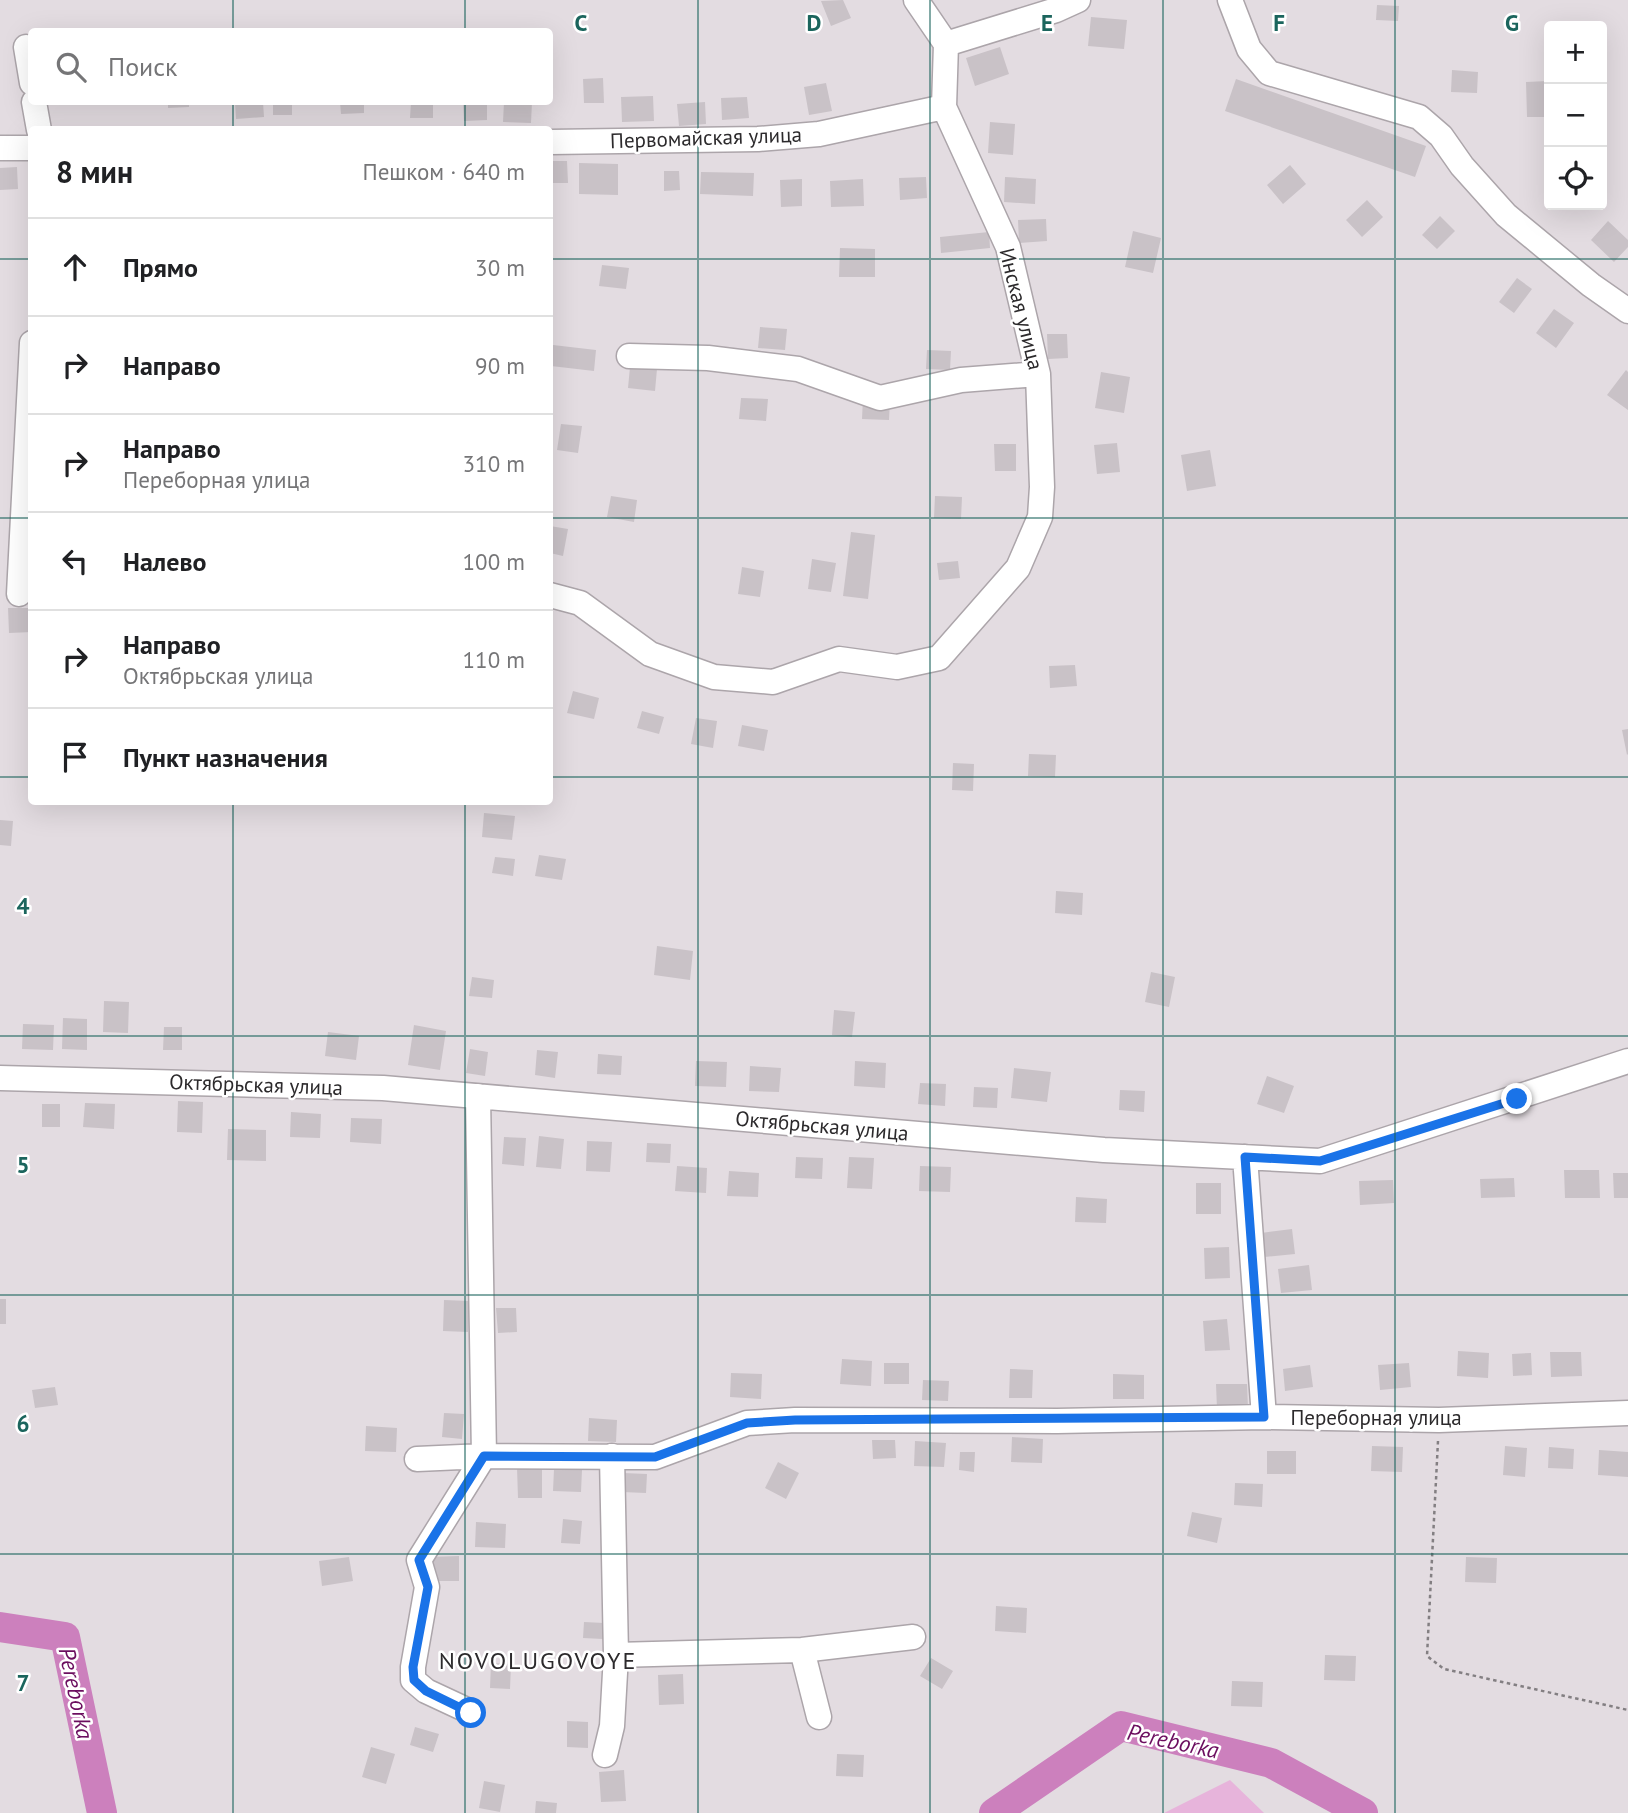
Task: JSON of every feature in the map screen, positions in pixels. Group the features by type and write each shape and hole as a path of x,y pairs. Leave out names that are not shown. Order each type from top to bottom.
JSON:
{"street":[{"path":"916,0 946,44 1056,10 1077,0"},
{"path":"1230,0 1249,49 1269,73 1419,117 1441,136 1462,166 1506,215 1591,285 1628,311"},
{"name":"Инская улица","path":"553,595 580,603 650,654 714,677 774,682 839,659 897,667 939,658 975,621 1018,568 1040,517 1042,487 1038,373 1008,247 944,107 946,44"},
{"path":"26,47 28,59"},
{"path":"35,105 38,126"},
{"name":"Первомайская улица","path":"553,142 795,136 944,107"},
{"path":"0,148 28,148"},
{"path":"629,356 708,358 798,369 880,398 961,380 1038,373"},
{"path":"17,594 28,410"},
{"name":"Октябрьская улица","path":"0,1078 383,1088 1104,1150 1320,1161 1628,1061"},
{"path":"471,1713 426,1691 414,1680 413,1667 428,1587 419,1560 484,1456 478,1096"},
{"path":"1245,1157 1264,1417"},
{"name":"Переборная улица","path":"417,1459 484,1456 655,1457 747,1423 1264,1417 1439,1420 1628,1413"},
{"path":"606,1755 612,1726 616,1655 612,1456"},
{"path":"616,1655 802,1650 914,1637"},
{"path":"802,1650 819,1717"}],"path":[{"path":"1439,1420 1427,1656 1444,1669 1628,1710"}],"shaded area":[{"path":"1230,1780 1264,1813 1164,1813"}],"building":[{"path":"843,0 851,18 831,26 821,1"},
{"path":"1377,5 1399,6 1398,21 1376,20"},
{"path":"1091,17 1127,20 1124,49 1088,46"},
{"path":"1000,47 1009,74 975,86 966,58"},
{"path":"1452,70 1478,72 1477,93 1451,92"},
{"path":"603,78 604,103 584,103 583,79"},
{"path":"1236,79 1426,146 1415,177 1225,111"},
{"path":"1544,81 1544,117 1527,117 1526,82"},
{"path":"826,83 832,111 809,115 804,87"},
{"path":"653,96 654,121 622,122 621,97"},
{"path":"747,97 749,118 722,120 721,98"},
{"path":"705,102 706,124 679,126 677,104"},
{"path":"168,105 189,105 189,107 168,108"},
{"path":"235,105 263,105 264,117 236,119"},
{"path":"273,105 292,105 292,115 273,115"},
{"path":"340,105 364,105 364,113 341,114"},
{"path":"411,105 433,105 433,118 410,118"},
{"path":"463,105 487,105 487,120 464,121"},
{"path":"504,105 532,105 531,123 503,122"},
{"path":"990,122 1015,124 1013,155 988,153"},
{"path":"553,161 567,161 568,183 553,183"},
{"path":"579,163 618,164 618,195 579,194"},
{"path":"1290,165 1306,184 1283,204 1267,185"},
{"path":"17,167 18,189 0,190 0,168"},
{"path":"664,171 679,171 680,190 664,191"},
{"path":"701,172 754,173 753,196 700,194"},
{"path":"926,177 927,198 900,200 899,178"},
{"path":"1005,177 1036,179 1035,204 1004,202"},
{"path":"802,179 802,206 781,207 780,180"},
{"path":"863,179 864,206 831,207 830,181"},
{"path":"1367,200 1383,217 1362,237 1346,220"},
{"path":"1440,216 1455,231 1437,249 1422,235"},
{"path":"1046,219 1047,241 1019,243 1018,220"},
{"path":"1608,221 1628,240 1628,247 1614,262 1591,240"},
{"path":"1133,231 1161,238 1153,273 1125,267"},
{"path":"989,232 990,248 941,253 940,237"},
{"path":"840,248 875,249 875,277 839,277"},
{"path":"602,265 629,268 626,289 599,286"},
{"path":"1517,278 1532,289 1514,313 1499,302"},
{"path":"1554,309 1574,323 1556,348 1536,333"},
{"path":"760,327 787,329 785,350 758,348"},
{"path":"1047,334 1067,334 1068,358 1048,359"},
{"path":"553,345 596,350 594,371 553,366"},
{"path":"927,350 951,351 950,370 926,369"},
{"path":"630,367 657,369 655,391 628,388"},
{"path":"1626,370 1628,372 1628,410 1607,395"},
{"path":"1101,372 1130,377 1124,413 1095,408"},
{"path":"741,398 768,399 766,421 739,419"},
{"path":"863,398 890,399 889,420 862,419"},
{"path":"561,424 582,426 578,453 557,450"},
{"path":"1117,443 1120,472 1097,474 1094,445"},
{"path":"994,444 1016,444 1016,471 995,471"},
{"path":"1210,450 1216,486 1187,491 1181,455"},
{"path":"611,496 637,500 634,522 607,517"},
{"path":"935,496 962,497 961,519 934,518"},
{"path":"553,526 568,529 563,556 553,554"},
{"path":"851,532 875,535 868,599 843,596"},
{"path":"812,559 836,563 831,592 808,589"},
{"path":"958,561 960,578 939,580 937,563"},
{"path":"742,567 764,571 760,597 738,594"},
{"path":"8,608 28,608 28,632 9,633"},
{"path":"1075,665 1077,686 1050,688 1049,666"},
{"path":"573,691 599,698 594,719 567,713"},
{"path":"642,711 664,717 659,734 637,728"},
{"path":"696,718 717,721 713,748 691,744"},
{"path":"742,725 768,730 764,751 738,746"},
{"path":"1628,729 1628,754 1627,755 1622,730"},
{"path":"1029,754 1056,755 1055,777 1028,776"},
{"path":"953,763 974,764 973,791 952,790"},
{"path":"484,813 515,816 512,840 482,837"},
{"path":"0,820 13,821 11,846 0,845"},
{"path":"539,855 566,859 562,880 535,876"},
{"path":"495,857 515,859 513,876 492,873"},
{"path":"1056,891 1083,893 1082,915 1055,913"},
{"path":"657,946 693,951 690,980 654,975"},
{"path":"1151,972 1175,977 1169,1007 1145,1002"},
{"path":"472,977 494,980 492,998 469,996"},
{"path":"104,1001 129,1002 128,1033 103,1032"},
{"path":"834,1010 855,1012 852,1037 832,1035"},
{"path":"63,1018 87,1019 87,1050 62,1049"},
{"path":"23,1024 54,1025 53,1050 22,1049"},
{"path":"414,1025 446,1031 440,1070 408,1065"},
{"path":"164,1027 182,1027 182,1050 163,1050"},
{"path":"328,1032 359,1036 356,1060 325,1056"},
{"path":"470,1049 488,1052 485,1076 466,1073"},
{"path":"537,1050 558,1052 555,1078 535,1075"},
{"path":"598,1054 622,1056 621,1075 597,1074"},
{"path":"696,1061 727,1062 726,1087 695,1086"},
{"path":"855,1061 886,1063 885,1088 854,1086"},
{"path":"750,1066 781,1068 779,1092 749,1091"},
{"path":"1014,1068 1051,1072 1047,1102 1011,1098"},
{"path":"1267,1076 1294,1086 1284,1113 1257,1104"},
{"path":"920,1083 946,1084 945,1106 918,1104"},
{"path":"974,1087 998,1088 997,1108 973,1107"},
{"path":"1120,1090 1145,1091 1144,1112 1119,1110"},
{"path":"178,1101 203,1102 202,1133 177,1132"},
{"path":"85,1103 115,1104 114,1129 83,1127"},
{"path":"42,1104 60,1104 60,1127 42,1127"},
{"path":"291,1112 321,1114 320,1138 290,1137"},
{"path":"351,1118 382,1119 381,1144 350,1142"},
{"path":"228,1129 266,1130 266,1161 227,1160"},
{"path":"539,1136 564,1139 561,1169 536,1167"},
{"path":"504,1137 526,1138 524,1166 502,1164"},
{"path":"587,1141 612,1142 610,1172 586,1171"},
{"path":"647,1143 671,1144 670,1163 646,1162"},
{"path":"796,1157 823,1158 822,1179 795,1178"},
{"path":"849,1157 874,1158 872,1189 847,1188"},
{"path":"677,1166 707,1168 706,1193 675,1191"},
{"path":"920,1166 951,1167 950,1192 919,1191"},
{"path":"1564,1170 1599,1170 1600,1198 1565,1198"},
{"path":"729,1171 759,1173 758,1197 727,1196"},
{"path":"1613,1173 1628,1173 1628,1198 1614,1198"},
{"path":"1514,1178 1515,1197 1481,1198 1480,1179"},
{"path":"1393,1180 1394,1203 1360,1205 1359,1181"},
{"path":"1196,1183 1221,1183 1221,1214 1196,1214"},
{"path":"1076,1197 1107,1199 1106,1223 1075,1222"},
{"path":"1292,1229 1295,1254 1264,1257 1261,1233"},
{"path":"1229,1247 1230,1278 1205,1279 1204,1248"},
{"path":"1309,1265 1312,1290 1281,1293 1278,1269"},
{"path":"0,1299 6,1299 6,1324 0,1324"},
{"path":"444,1300 469,1301 468,1332 443,1331"},
{"path":"496,1308 516,1308 517,1332 498,1333"},
{"path":"1227,1319 1230,1350 1205,1351 1203,1321"},
{"path":"1458,1351 1489,1353 1488,1378 1457,1376"},
{"path":"1550,1352 1581,1352 1582,1376 1551,1377"},
{"path":"1531,1353 1532,1375 1513,1376 1512,1354"},
{"path":"842,1359 872,1361 871,1386 840,1384"},
{"path":"884,1363 909,1363 909,1384 884,1384"},
{"path":"1409,1363 1411,1387 1380,1390 1378,1365"},
{"path":"1310,1365 1313,1387 1285,1391 1283,1369"},
{"path":"1010,1369 1033,1370 1032,1398 1009,1398"},
{"path":"731,1373 762,1374 761,1399 730,1397"},
{"path":"1113,1374 1144,1375 1144,1399 1113,1399"},
{"path":"923,1380 949,1381 948,1401 922,1400"},
{"path":"1216,1384 1247,1384 1248,1408 1217,1409"},
{"path":"55,1387 58,1405 35,1408 32,1390"},
{"path":"444,1413 464,1414 462,1439 442,1437"},
{"path":"589,1418 617,1420 616,1442 588,1441"},
{"path":"366,1426 397,1428 396,1452 365,1451"},
{"path":"1012,1437 1043,1439 1042,1463 1011,1462"},
{"path":"872,1440 895,1440 896,1458 873,1459"},
{"path":"915,1441 946,1443 944,1467 914,1466"},
{"path":"1372,1446 1403,1447 1402,1472 1371,1471"},
{"path":"1505,1446 1527,1448 1525,1477 1503,1475"},
{"path":"1549,1447 1574,1449 1573,1469 1548,1468"},
{"path":"1599,1450 1628,1452 1628,1477 1598,1475"},
{"path":"1267,1451 1296,1451 1296,1474 1267,1474"},
{"path":"960,1452 975,1452 974,1472 959,1470"},
{"path":"778,1462 799,1473 786,1499 765,1488"},
{"path":"517,1467 542,1467 542,1498 518,1498"},
{"path":"554,1469 582,1470 581,1492 553,1491"},
{"path":"623,1473 647,1474 646,1493 622,1492"},
{"path":"1235,1483 1263,1484 1262,1507 1234,1505"},
{"path":"1192,1512 1222,1518 1217,1543 1187,1536"},
{"path":"563,1519 582,1521 580,1544 561,1543"},
{"path":"476,1522 506,1524 505,1548 475,1547"},
{"path":"459,1556 459,1581 428,1581 428,1557"},
{"path":"349,1557 353,1581 322,1586 319,1561"},
{"path":"1466,1557 1497,1558 1496,1583 1465,1582"},
{"path":"996,1606 1027,1608 1026,1633 995,1631"},
{"path":"584,1622 604,1623 603,1639 583,1638"},
{"path":"1325,1655 1356,1656 1355,1681 1324,1680"},
{"path":"931,1658 953,1671 942,1689 920,1676"},
{"path":"491,1663 511,1664 510,1689 490,1688"},
{"path":"683,1674 684,1704 659,1705 658,1675"},
{"path":"1232,1681 1263,1682 1262,1707 1231,1706"},
{"path":"567,1721 588,1722 588,1748 567,1747"},
{"path":"415,1727 439,1734 433,1752 410,1745"},
{"path":"371,1747 395,1754 386,1784 362,1777"},
{"path":"837,1754 864,1755 863,1777 836,1776"},
{"path":"624,1770 626,1801 601,1802 599,1772"},
{"path":"484,1781 505,1785 500,1812 479,1808"},
{"path":"536,1801 557,1803 556,1813 535,1813"}],"waterway":[{"name":"Pereborka","path":"0,1627 65,1637 102,1813"},
{"name":"Pereborka","path":"994,1813 1121,1726 1271,1763 1363,1813"}],"district":[{"name":"NOVOLUGOVOYE","path":"538,1661"}],"route":[{"path":"471,1713 426,1691 414,1680 413,1667 428,1587 419,1560 484,1456 655,1457 747,1423 795,1420 1057,1421 1264,1417 1245,1157 1320,1161 1517,1099"}]}
